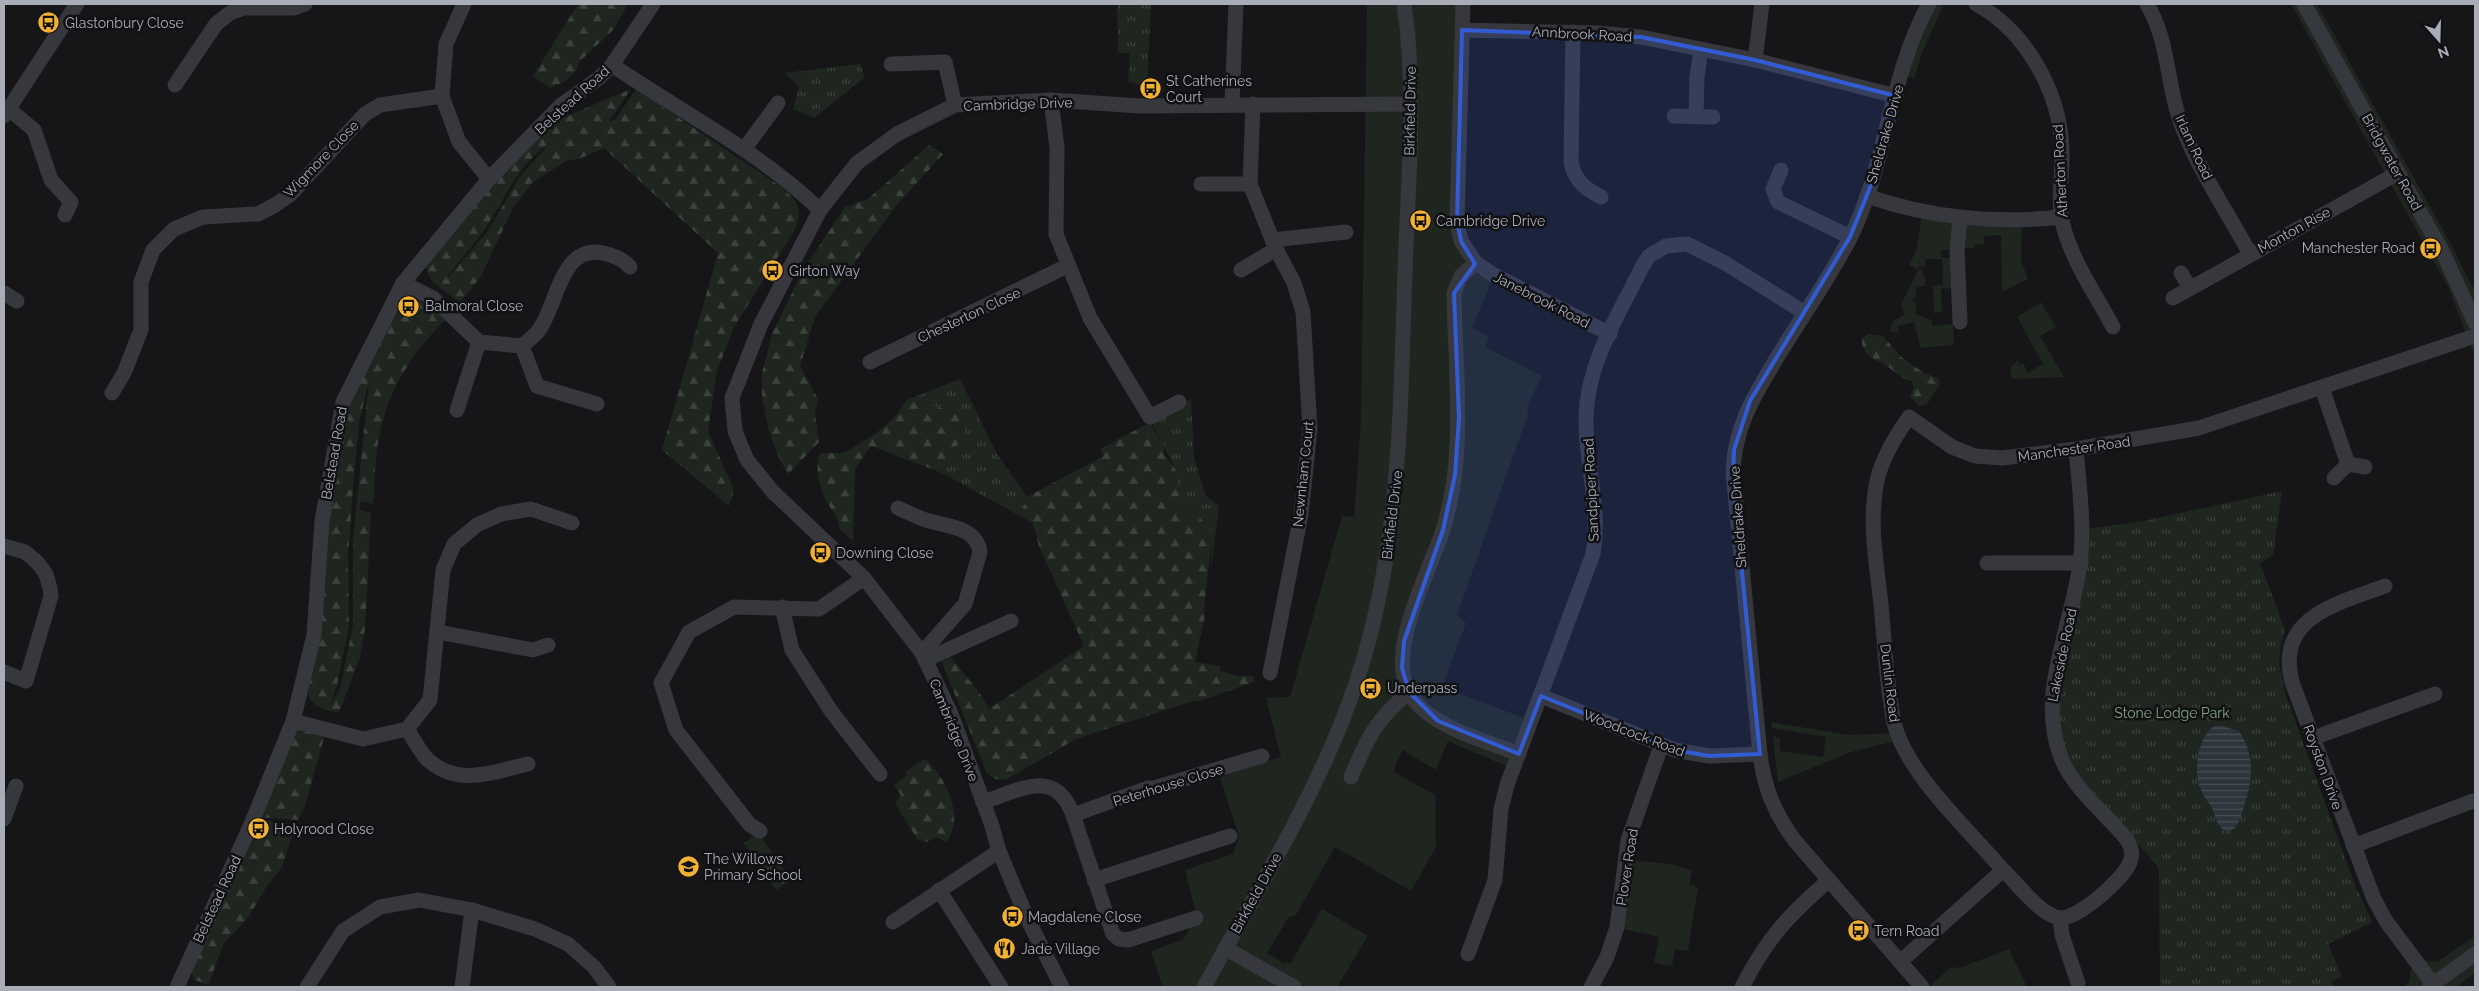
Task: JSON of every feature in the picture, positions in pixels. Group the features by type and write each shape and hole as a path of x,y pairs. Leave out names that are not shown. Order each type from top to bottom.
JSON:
{"street":[{"path":"65,215 71,202 51,180 34,130 7,113 77,4"},
{"path":"175,85 222,17 244,8 294,8 305,4"},
{"path":"464,4 446,44 442,96 459,142 489,179"},
{"name":"Belstead Road","path":"177,987 252,822 293,721 314,636 322,521 343,402 403,283 489,179 561,106 599,78 612,65 653,4"},
{"path":"1232,103 1236,4"},
{"name":"Birkfield Drive","path":"1204,987 1305,803 1335,741 1359,674 1380,595 1391,540 1400,441 1411,104 1411,64 1404,4"},
{"path":"1463,4 1457,221 1461,241 1476,263 1461,276 1454,293 1458,396 1457,455 1445,524 1404,641 1402,668 1409,692 1423,710 1438,721 1519,754"},
{"path":"1755,60 1762,4"},
{"name":"Sheldrake Drive","path":"1922,987 1795,841 1778,816 1766,787 1760,754 1733,481 1734,450 1741,423 1750,401 1850,237 1867,196 1909,52 1929,4"},
{"name":"Atherton Road","path":"1976,4 2001,21 2020,41 2034,62 2050,93 2061,136 2062,217 2074,254 2113,327"},
{"name":"Irlam Road","path":"2147,4 2163,41 2174,102 2182,127 2250,254"},
{"name":"Bridgwater Road","path":"2308,5 2452,269 2475,323"},
{"name":"Annbrook Road","path":"1462,30 1573,32 1641,37 1755,60 1896,96"},
{"path":"1573,32 1571,161 1574,174 1580,183 1601,197"},
{"path":"1696,117 1697,78 1701,49"},
{"name":"Cambridge Drive","path":"892,64 945,62 955,106"},
{"path":"612,65 745,148 792,183 820,210"},
{"name":"Wigmore Close","path":"112,392 124,373 140,330 141,282 153,250 174,229 203,216 258,214 291,194 365,114 380,105 442,96"},
{"path":"1051,100 1057,148 1056,234 1067,266 1090,318 1150,417 1179,402"},
{"name":"Cambridge Drive","path":"1062,987 1026,918 999,851 992,826 951,714 923,657 864,578 773,492 747,460 735,431 732,398 761,324 820,210 857,163 897,134 955,106 1051,100 1140,106 1232,103 1411,104"},
{"path":"745,148 778,102"},
{"name":"Newnham Court","path":"1253,104 1250,184 1274,244 1294,283 1303,312 1310,429 1301,515 1270,673"},
{"path":"1674,116 1712,117"},
{"path":"1781,170 1773,189 1778,202 1850,237"},
{"name":"Monton Rise","path":"2173,298 2398,173"},
{"path":"1201,184 1250,184"},
{"path":"1867,196 1912,209 1960,217 2001,220 2062,217"},
{"path":"1960,217 1957,249 1960,322"},
{"path":"1241,270 1274,244 1346,232"},
{"name":"Sandpiper Road","path":"1468,954 1495,880 1499,856 1501,809 1519,754 1593,554 1596,526 1586,419 1587,400 1593,371 1646,260 1658,250 1678,244 1695,247 1805,313"},
{"path":"403,283 433,298 479,342 522,346 539,330 569,264 580,256 597,251 624,260 630,267"},
{"name":"Janebrook Road","path":"1476,263 1492,274 1610,334"},
{"name":"Chesterton Close","path":"870,362 1067,266"},
{"path":"2181,272 2190,288"},
{"path":"4,293 17,301"},
{"name":"Manchester Road","path":"1909,418 1952,447 1975,456 2002,458 2076,449 2199,428 2475,336"},
{"path":"457,410 479,342"},
{"path":"522,346 536,386 597,404"},
{"path":"2322,388 2348,464"},
{"name":"Dunlin Road","path":"1909,418 1894,438 1877,478 1874,506 1875,542 1892,712 1900,740 1920,776 2004,870"},
{"name":"Lakeside Road","path":"2060,918 2071,917 2084,910 2122,874 2132,856 2131,848 2125,837 2068,771 2059,752 2053,728 2052,698 2080,563 2082,538 2076,449"},
{"path":"2348,464 2365,467"},
{"path":"2334,478 2348,464"},
{"path":"898,508 923,519 958,528 971,535 979,544 980,552 966,604 923,657"},
{"path":"293,721 363,739 407,729 430,700 443,570 454,544 477,525 501,514 531,509 572,523"},
{"path":"4,546 25,552 37,562 46,574 51,596 26,681 4,672"},
{"path":"1987,563 2080,563"},
{"path":"760,831 750,825 676,730 661,683 689,632 734,607 819,609 864,578"},
{"name":"Royston Drive","path":"2385,586 2318,612 2305,623 2292,642 2288,658 2289,672 2352,846 2380,911 2431,986"},
{"path":"782,607 792,650 831,711 880,774"},
{"path":"923,657 1011,621"},
{"path":"438,632 533,650 548,644"},
{"path":"1350,777 1374,727 1409,692"},
{"path":"2313,738 2435,694"},
{"name":"Woodcock Road","path":"1541,696 1662,746 1688,753 1709,756 1760,754"},
{"path":"407,729 427,758 455,776 478,776 528,764"},
{"name":"Plover Road","path":"1592,987 1606,958 1617,928 1624,885 1628,840 1662,746"},
{"name":"Peterhouse Close","path":"1073,815 1148,788 1154,788 1262,756"},
{"path":"983,802 1040,784 1056,789 1068,802 1113,934 1119,939 1128,940 1196,918"},
{"path":"4,819 16,786"},
{"path":"2352,846 2474,801"},
{"path":"1094,880 1230,836"},
{"path":"893,922 999,851"},
{"path":"1900,962 2004,870 2046,913 2060,918 2062,935 2078,983"},
{"path":"1742,987 1770,938 1795,910 1829,880"},
{"path":"939,890 1001,987"},
{"path":"307,987 342,931 380,907 419,900 472,910 536,929 568,944 594,967 609,987"},
{"path":"462,987 472,910"},
{"path":"1225,948 1294,987"},
{"path":"2431,986 2475,954"}],"highlighted area":[{"path":"1462,30 1641,37 1755,60 1896,96 1871,185 1850,237 1750,401 1734,450 1733,481 1760,754 1709,756 1675,750 1541,696 1519,754 1438,721 1409,692 1402,668 1404,641 1443,530 1455,475 1459,418 1454,293 1475,264 1461,241 1457,221"}],"green space":[{"path":"578,4 628,4 613,30 579,62 576,71 564,82 550,88 533,76"},
{"path":"1117,4 1151,4 1147,86 1128,82 1130,53 1118,53"},
{"path":"1367,4 1463,4 1458,228 1492,274 1488,290 1472,328 1489,336 1485,347 1542,376 1529,403 1527,417 1457,615 1466,623 1442,687 1532,721 1513,769 1448,741 1436,770 1403,750 1396,763 1394,772 1435,795 1436,847 1411,891 1335,847 1296,915 1288,918 1267,953 1285,964 1287,962 1290,964 1322,909 1368,936 1337,987 1163,987 1151,951 1182,940 1197,917 1185,870 1233,854 1239,837 1220,777 1281,757 1266,698 1290,697 1342,516 1354,517 1361,419"},
{"path":"1929,4 1944,4 1922,53 1914,78 1902,75"},
{"path":"2291,4 2317,4 2452,246 2472,286 2475,288 2475,357 2448,287"},
{"path":"860,64 865,77 814,118 793,109 799,87 785,73"},
{"path":"631,89 609,121 615,120 636,89 780,186 798,206 799,217 794,231 734,327 717,371 708,431 734,490 729,506 662,450 718,253 604,148 581,158 566,161 533,182 513,208 480,278 460,302 431,279 426,266 425,256 529,132","holes":["549,144 519,178 488,231 445,281 485,229 520,172 538,152"]},
{"path":"929,145 943,154 895,207 815,317 800,366 818,399 815,414 819,442 788,474 779,458 769,431 762,398 762,373 772,334 804,269 845,207 868,199"},
{"path":"1923,211 2022,219 2021,260 2028,279 2002,292 2001,235 1984,236 1984,244 1974,245 1973,248 1941,250 1941,258 1952,258 1954,288 1941,289 1942,312 1934,313 1933,286 1943,285 1942,259 1925,259 1925,267 1919,266 1918,269 1922,270 1922,275 1925,275 1925,286 1916,287 1916,297 1913,298 1913,303 1916,303 1916,314 1931,320 1933,326 1953,324 1954,344 1952,345 1921,348 1914,322 1898,326 1899,331 1890,333 1892,322 1905,314 1901,305 1918,270 1909,265 1916,251"},
{"path":"412,293 451,315 429,337 409,363 394,391 380,430 373,504 361,501 359,510 371,513 365,629 360,657 339,713 317,706 308,695 326,490 348,376 376,325 396,296","holes":["369,381 353,540 353,625 340,689 330,706 337,685 349,626 348,558 353,488 359,423"]},
{"path":"2041,302 2056,327 2040,336 2064,377 2012,379 2010,368 2018,360 2020,365 2023,363 2028,373 2043,364 2017,317"},
{"path":"1868,334 1883,336 1900,356 1924,373 1938,378 1940,384 1927,404 1919,406 1910,396 1914,388 1912,381 1872,358 1864,350 1862,338"},
{"path":"960,379 997,454 1027,497 1020,516 942,473 965,432 955,411 907,400"},
{"path":"1191,399 1194,457 1206,496 1219,506 1211,568 1210,532 1202,520 1183,510 1175,468 1150,419"},
{"path":"907,400 955,411 965,432 942,473 871,446 855,469 853,541 839,529 837,519 823,493 818,472 820,453 844,453 875,434 893,419"},
{"path":"1148,420 1163,444 1164,455 1175,468 1194,512 1209,526 1212,535 1204,608 1205,615 1195,662 1220,666 1220,671 1239,676 1253,676 1254,682 1200,701 1193,701 1076,739 1009,778 1000,780 995,778 987,773 937,651 944,649 979,692 989,709 1084,646 1039,546 1033,523 1020,516 1027,497 1104,456 1100,449 1149,423"},
{"name":"Stone Lodge Park","path":"2282,491 2273,555 2260,563 2285,630 2281,642 2279,664 2286,696 2355,885 2372,922 2328,944 2342,976 2331,982 2336,987 2160,987 2159,868 2071,769 2056,721 2086,529 2144,521"},
{"path":"1771,722 1849,735 1897,733 1899,740 1851,752 1778,782 1773,736 1780,739 1780,751 1823,757 1826,737 1772,728"},
{"path":"300,726 327,727 305,806 298,820 259,817 289,735"},
{"path":"925,759 940,776 951,798 954,821 952,832 946,842 937,837 926,842 917,839 895,803 901,795 894,785 906,776 906,771"},
{"path":"257,820 296,824 282,867 267,886 247,919 224,943 208,985 195,980 191,972"},
{"path":"758,833 791,880 776,890 744,843"},
{"path":"1634,861 1656,862 1685,868 1692,871 1689,885 1698,887 1688,951 1675,949 1672,966 1654,963 1659,937 1624,929"},
{"path":"2475,936 2475,973 2456,987 2404,987 2409,982 2411,968 2422,960 2437,962"},
{"path":"2009,949 2027,987 1929,987 1950,968 1962,967"}],"shaded area":[{"path":"2214,726 2222,726 2239,731 2248,749 2250,758 2251,777 2247,796 2239,821 2229,832 2217,823 2212,808 2202,792 2197,776 2200,748 2208,732"}],"place":[{"name":"Glastonbury Close","path":"49,23"},
{"name":"St Catherines Court","path":"1150,89"},
{"name":"Cambridge Drive","path":"1420,221"},
{"name":"Manchester Road","path":"2431,248"},
{"name":"Girton Way","path":"773,271"},
{"name":"Balmoral Close","path":"409,306"},
{"name":"Downing Close","path":"820,553"},
{"name":"Underpass","path":"1371,688"},
{"name":"Holyrood Close","path":"258,829"},
{"name":"The Willows Primary School","path":"688,867"},
{"name":"Magdalene Close","path":"1012,917"},
{"name":"Tern Road","path":"1858,931"},
{"name":"Jade Village","path":"1005,949"}]}
